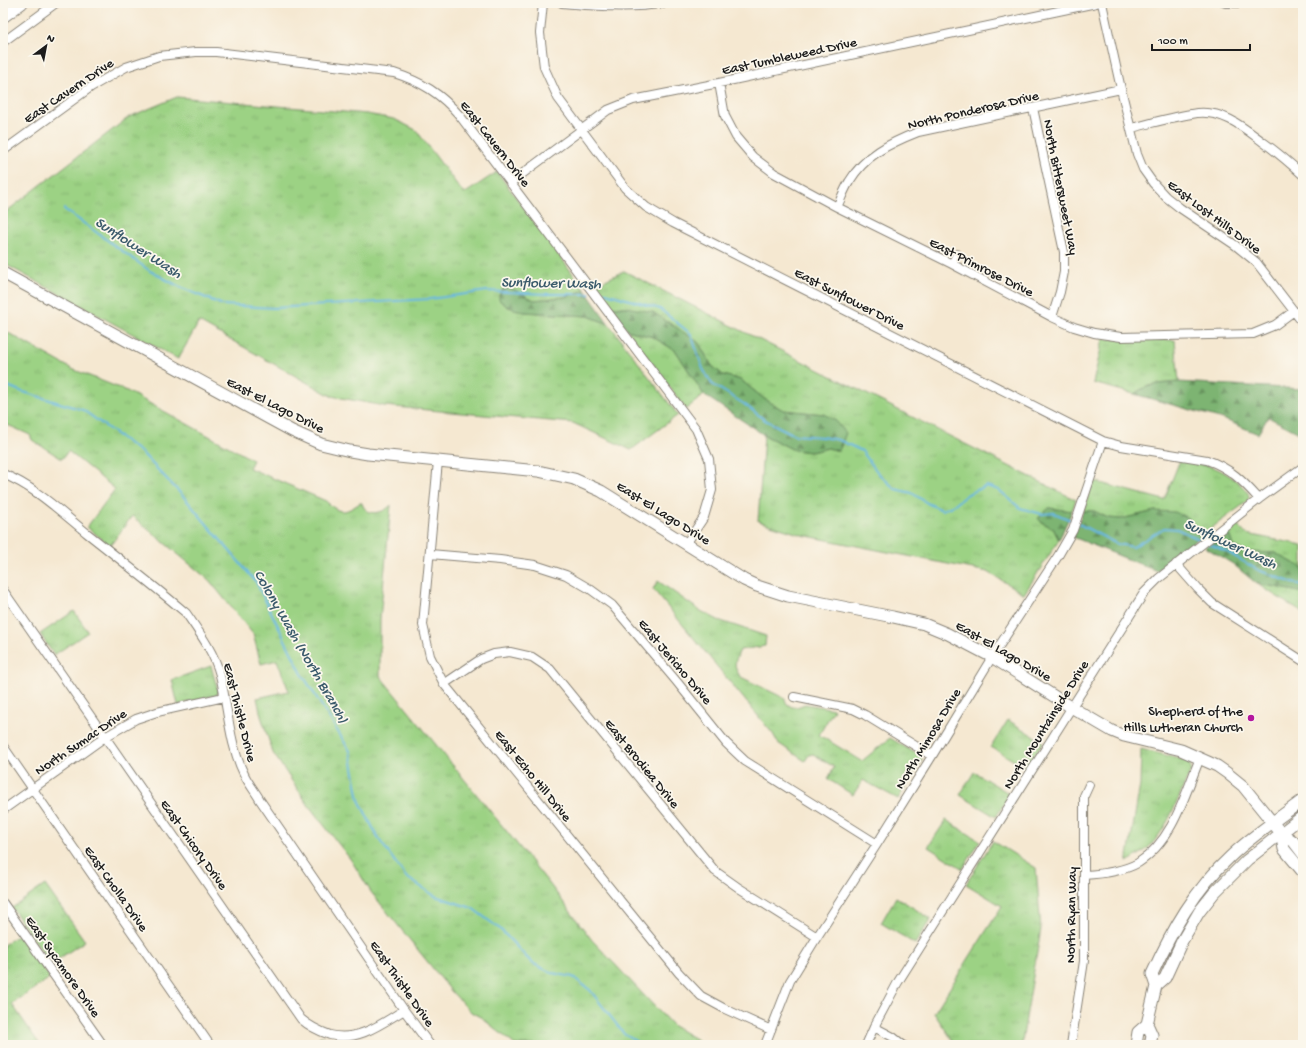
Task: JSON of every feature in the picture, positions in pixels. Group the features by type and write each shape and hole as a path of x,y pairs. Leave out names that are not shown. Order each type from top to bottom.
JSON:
{"street":[{"path":"3,17 22,3"},
{"path":"3,42 56,3"},
{"name":"East Sunflower Drive","path":"543,3 540,32 544,67 558,98 625,188 646,207 680,227 1104,441 1121,446 1207,460 1218,464 1228,469 1243,481 1259,499"},
{"path":"562,3 610,6 652,5 664,3"},
{"name":"East Tumbleweed Drive","path":"510,183 608,110 633,100 1096,3"},
{"name":"East Lost Hills Drive","path":"1102,3 1137,154 1144,169 1153,183 1166,197 1235,245 1256,262 1303,323"},
{"path":"1225,3 1240,3"},
{"name":"East Cavern Drive","path":"3,151 91,87 126,67 159,56 196,52 216,52 394,73 426,86 449,103 696,430 709,459 712,490 704,517 686,544"},
{"name":"East Primrose Drive","path":"719,83 725,116 736,137 753,157 774,173 837,207 952,264 1074,328 1121,337 1253,334 1275,325 1294,311"},
{"name":"North Ponderosa Drive","path":"837,207 849,182 868,159 892,143 918,132 1121,90"},
{"name":"North Bittersweet Way","path":"1033,108 1064,252 1064,272 1060,292 1052,317"},
{"path":"1131,128 1197,113 1209,113 1238,123 1286,159 1303,174"},
{"path":"952,264 957,254"},
{"name":"East El Lago Drive","path":"3,273 309,440 332,448 350,451 538,471 574,479 601,491 744,580 757,586 788,596 924,624 948,634 992,657 1102,726 1118,733 1181,750 1217,766 1239,783 1274,822 1281,833 1284,849 1303,872"},
{"name":"North Mimosa Drive","path":"765,1045 790,981 1073,530 1104,441"},
{"name":"East Echo Hill Drive","path":"438,461 423,625 430,656 444,684 679,973 701,996 725,1010 771,1030"},
{"name":"North Mountainside Drive","path":"866,1045 898,982 1144,593 1176,564 1259,499 1303,467"},
{"name":"East Thistle Drive","path":"3,474 28,486 186,613 212,654 220,675 233,743 244,774 260,800 404,1010 430,1045"},
{"name":"East Jericho Drive","path":"430,554 500,560 535,565 566,575 590,589 612,605 726,743 745,761 877,844"},
{"path":"1176,564 1198,590 1212,603 1303,661"},
{"name":"East Chicory Drive","path":"3,590 301,1019 321,1032 334,1036 349,1036 371,1030 404,1010"},
{"name":"East Brodiea Drive","path":"444,684 481,659 494,654 510,652 532,657 550,669 715,871 739,888 817,937"},
{"name":"North Sumac Drive","path":"3,810 105,737 136,719 157,712 224,697"},
{"path":"794,697 853,709 932,756"},
{"name":"East Cholla Drive","path":"3,746 210,1045"},
{"path":"1084,875 1098,874 1124,868 1137,863 1150,854 1161,840 1175,817 1200,758"},
{"name":"North Ryan Way","path":"1071,1045 1084,961 1084,796 1089,785"},
{"path":"1136,1045 1138,1032 1147,1024 1156,986 1152,974 1173,930 1190,902 1211,877 1232,856 1303,800"},
{"path":"1156,986 1165,978 1182,941 1206,903 1238,868 1303,816"},
{"name":"East El Lago Drive","path":"1281,833 1293,841 1303,854"},
{"name":"East Sycamore Drive","path":"3,902 103,1045"},
{"path":"1147,1024 1152,1035 1150,1045"},
{"path":"874,1027 893,1037 903,1045"}],"green space":[{"path":"177,97 367,114 394,119 416,130 464,194 497,172 585,290 565,297 534,300 509,287 524,312 588,316 609,324 678,415 631,450 573,423 384,406 331,396 199,322 178,359 3,263 3,214 129,117"},
{"path":"624,271 1076,500 1072,511 1049,508 1041,522 1053,528 1059,540 1024,594 988,572 802,535 758,521 764,435 794,450 811,452 828,448 839,451 824,414 783,410 763,398 741,380 723,375 712,366 698,342 626,307 609,307 593,286"},
{"path":"509,287 534,300 565,297 585,290 609,324 588,316 524,312 508,307 499,300 499,295 503,289"},
{"path":"609,307 626,307 653,312 698,342 712,366 723,375 741,380 763,398 783,410 824,414 836,421 846,433 839,451 828,448 811,452 794,450 764,435 704,395 676,351 653,337 627,330"},
{"path":"3,330 72,369 127,391 253,460 249,468 326,501 335,509 343,511 362,503 367,510 375,513 388,508 391,505 380,619 380,676 548,882 592,940 673,1026 706,1045 515,1045 482,1018 471,1012 452,992 371,892 351,860 309,806 273,753 257,698 289,691 277,660 261,664 253,634 209,580 132,516 110,546 87,527 115,489 68,451 62,459 32,440 30,435 3,424"},
{"path":"627,330 653,337 676,351 704,395 686,409"},
{"path":"1103,339 1175,340 1179,382 1150,386 1139,390 1134,394 1093,383"},
{"path":"1179,382 1303,389 1303,435 1268,417 1258,434 1223,419 1134,394 1150,386"},
{"path":"1180,460 1206,465 1220,470 1246,490 1249,496 1248,501 1202,535 1188,518 1155,511 1121,519 1108,518 1094,511 1083,511 1093,481 1164,500"},
{"path":"1049,508 1072,511 1059,540 1053,528 1041,522 1038,518"},
{"path":"1083,511 1094,511 1108,518 1121,519 1155,511 1175,512 1188,518 1202,535 1157,571 1073,537"},
{"path":"1235,523 1246,534 1303,545 1303,568 1275,553 1245,552 1233,546 1228,531"},
{"path":"1228,531 1233,546 1245,552 1275,553 1303,568 1303,593 1257,584 1233,564 1205,547"},
{"path":"658,581 699,610 718,620 766,636 765,646 740,650 735,664 736,670 741,677 784,698 787,704 792,707 805,704 834,709 819,735 862,761 890,738 920,756 922,759 921,762 898,799 863,780 853,795 828,779 834,767 813,754 809,755 805,761 778,743 773,734 653,589"},
{"path":"1257,584 1303,593 1303,613"},
{"path":"74,611 88,632 54,655 40,634"},
{"path":"211,666 218,691 217,695 178,705 172,680"},
{"path":"1008,720 1043,742 1026,768 991,747"},
{"path":"1141,749 1188,761 1191,770 1174,810 1157,838 1145,851 1127,862 1140,785"},
{"path":"974,772 1010,794 996,817 960,795"},
{"path":"946,820 980,841 963,869 928,847"},
{"path":"993,841 1036,868 1041,929 1022,1042 1023,1045 955,1045 934,1013 1002,906 966,884"},
{"path":"45,885 85,941 51,964 12,908"},
{"path":"896,897 931,919 915,944 881,923"},
{"path":"20,934 50,978 12,1004 40,1045 3,1045 3,945"},
{"path":"320,1036 335,1040 348,1041 350,1045 315,1045"}],"waterway":[{"name":"Sunflower Wash","path":"64,209 150,271 182,288 223,305 274,308 430,299 487,291 546,294 590,294"},
{"name":"Sunflower Wash","path":"596,294 606,293 660,309 691,334 703,369 712,384 744,404 765,420 795,435 839,440 862,451 878,473 895,489 912,493 927,503 942,510 952,506 968,494 986,486 999,490 1020,508 1042,514 1054,513 1073,521"},
{"name":"Colony Wash (North Branch)","path":"3,384 20,391 83,410 142,453 183,496 256,582 302,674 350,751 359,800 378,838 406,877 435,896 472,908 500,929 532,963 552,973 573,977 590,990 624,1034 642,1045"},
{"name":"Sunflower Wash","path":"1077,523 1117,544 1133,547 1164,528 1177,529 1203,541"},
{"name":"Sunflower Wash","path":"1207,543 1225,551 1258,570 1293,583 1303,585"}],"place":[{"name":"Shepherd of the Hills Lutheran Church","path":"1251,718"}]}
